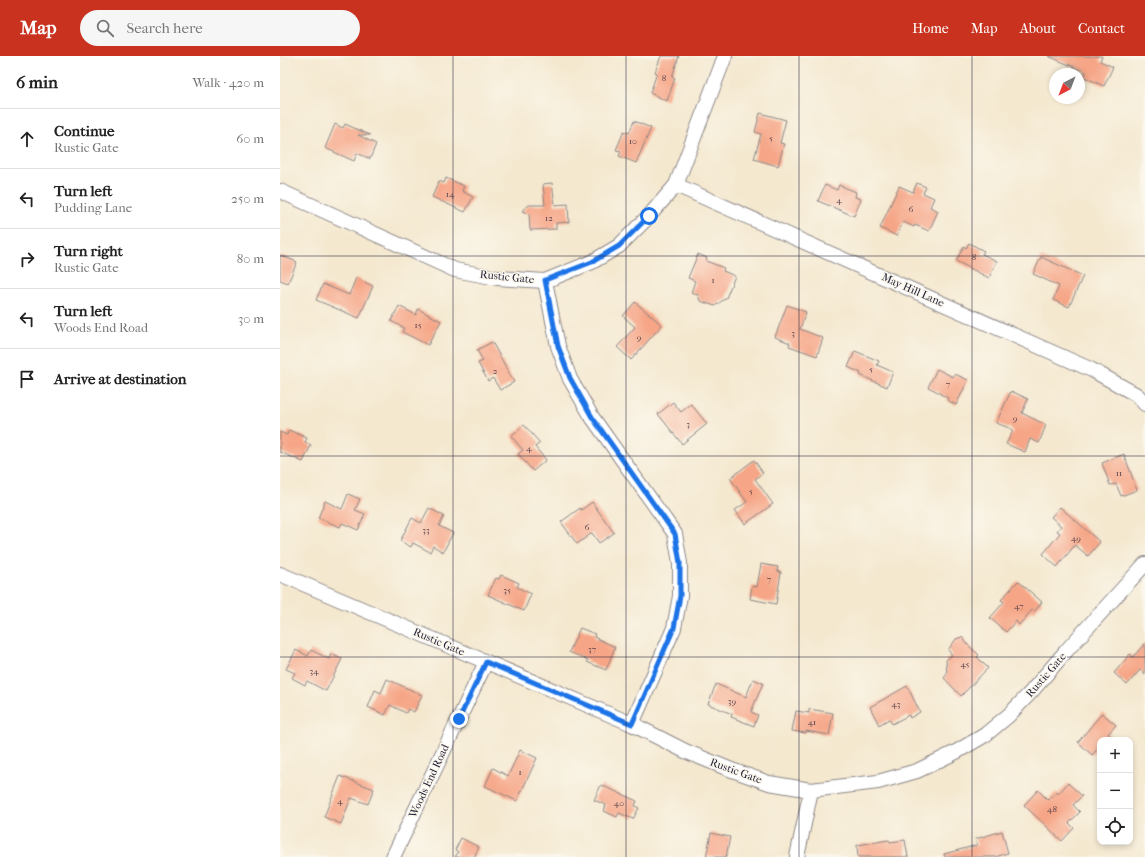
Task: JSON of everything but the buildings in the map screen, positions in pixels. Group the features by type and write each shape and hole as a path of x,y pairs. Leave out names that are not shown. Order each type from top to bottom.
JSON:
{"street":[{"name":"Rustic Gate","path":"280,191 455,270 497,278 545,280 592,262 619,246 649,216 676,185 725,56"},
{"name":"May Hill Lane","path":"676,185 1092,370 1137,395 1145,404"},
{"path":"545,280 558,346 570,378 592,417 675,534 680,563 680,596 674,628 632,724"},
{"name":"Rustic Gate","path":"280,574 632,724 685,751 729,769 769,783 811,790 878,782 917,771 956,752 985,735 1009,715 1031,692 1145,564"},
{"name":"Woods End Road","path":"393,857 486,662"},
{"path":"796,857 811,790"}],"route":[{"path":"459,719 486,662 632,724 674,628 680,596 680,563 675,534 592,417 570,378 558,346 545,280 592,262 619,246 649,216"}]}
